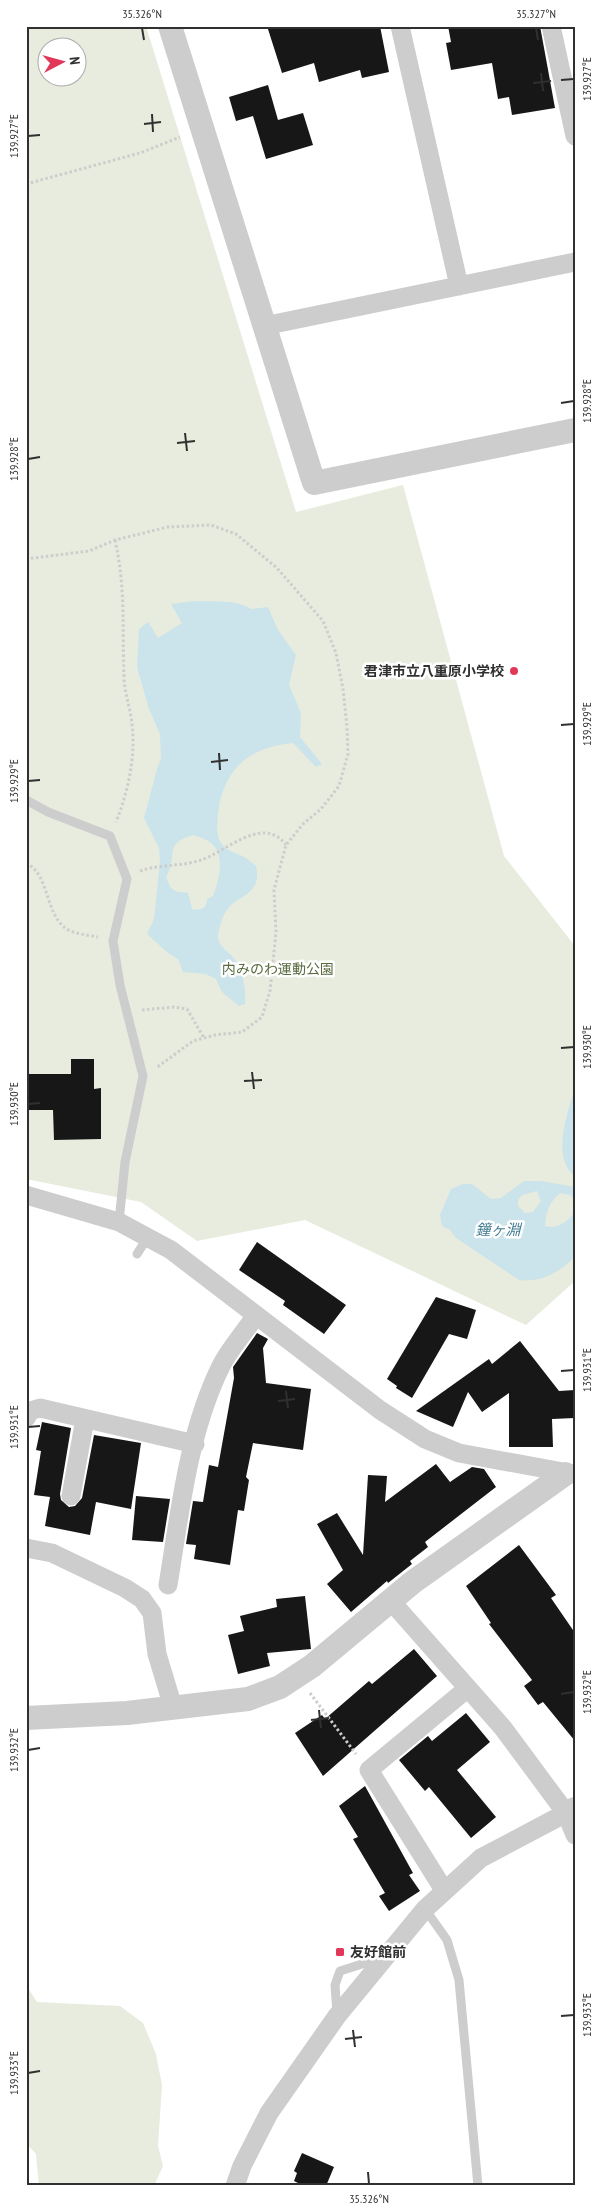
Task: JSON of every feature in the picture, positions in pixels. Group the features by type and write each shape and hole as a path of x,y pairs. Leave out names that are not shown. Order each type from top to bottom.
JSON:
{"street":[{"path":"170,26 314,483 575,430"},
{"path":"400,26 459,286"},
{"path":"551,26 575,136"},
{"path":"264,326 575,262"},
{"path":"26,1195 119,1222 171,1250 380,1410 425,1439 459,1453 570,1474"},
{"path":"168,1585 183,1497 205,1403 222,1364 256,1315"},
{"path":"26,1418 30,1411 40,1408 195,1444"},
{"path":"72,1496 86,1419"},
{"path":"26,1718 127,1713 248,1700 280,1687 312,1666 390,1600 570,1474"},
{"path":"26,1548 52,1553 125,1588 142,1599 152,1613 157,1654 173,1707"},
{"path":"390,1600 503,1728 571,1811 575,1835"},
{"path":"444,1890 369,1770 468,1688"},
{"path":"235,2186 242,2166 269,2113 337,2016 425,1909 481,1858 571,1811"}],"lane":[{"path":"26,800 48,812 110,836 127,880 113,941 120,986 143,1076 125,1162 119,1222"},
{"path":"138,1254 148,1238"},
{"path":"425,1909 447,1940 459,1980 478,2186"},
{"path":"337,2016 335,1985 340,1971 386,1956"}],"path":[{"path":"26,184 140,152 185,136"},
{"path":"26,558 89,551 115,540 168,527 211,525 236,534 277,568 323,621 336,653 344,689 348,727 348,754 340,786 321,809 303,824 286,845 274,890 276,932 270,991 262,1017 242,1032 193,1041 143,1076"},
{"path":"110,836 120,811 133,761 131,717 125,697 122,572 115,540"},
{"path":"154,867 201,860 245,837 268,833 280,837 286,845"},
{"path":"26,863 36,870 55,914 63,926 69,930 113,941"},
{"path":"128,1015 142,1010 174,1007 187,1009 204,1038"},
{"path":"304,1686 369,1770"}],"green space":[{"name":"内みのわ運動公園","path":"26,26 146,26 296,512 403,485 504,856 575,946 575,1281 526,1325 305,1220 197,1241 141,1202 26,1179"},
{"path":"26,1985 37,2002 120,2006 143,2023 156,2054 162,2085 158,2146 163,2166 154,2186 39,2186 36,2154 26,2143"}],"water":[{"path":"216,601 232,602 251,609 268,607 278,630 296,655 289,685 301,713 300,737 322,764 316,767 293,743 263,749 251,755 232,773 221,798 217,825 219,840 231,852 246,858 256,866 257,874 257,880 252,890 232,904 224,914 218,935 220,944 236,961 241,972 245,991 245,1004 239,1006 222,992 216,979 206,974 183,972 178,959 168,953 147,934 154,919 160,862 159,848 144,818 161,758 160,734 149,709 137,667 139,629 148,622 158,638 182,623 171,604","holes":["193,835 206,840 214,846 220,859 219,875 213,896 207,899 205,907 198,910 192,909 188,893 174,890 166,877 170,869 174,846 183,838"]},
{"path":"575,1089 575,1176 568,1168 562,1147 565,1122"},
{"name":"鐘ヶ淵","path":"524,1181 541,1181 575,1187 575,1200 570,1195 560,1193 553,1200 547,1212 545,1226 550,1227 562,1224 575,1212 575,1256 570,1262 542,1278 519,1280 456,1238 450,1230 442,1226 440,1215 451,1189 463,1184 472,1184 491,1199 501,1198","holes":["537,1191 541,1201 533,1212 525,1213 518,1206 518,1200 522,1195"]}],"building":[{"path":"267,26 380,26 389,72 362,78 360,70 319,82 314,63 282,73"},
{"path":"448,26 540,26 555,108 512,115 509,97 498,99 492,63 451,70 446,43 451,42"},
{"path":"268,85 278,120 303,113 313,145 266,159 253,116 236,121 229,97"},
{"path":"71,1059 94,1059 94,1089 101,1088 101,1139 54,1140 53,1110 26,1110 26,1074 71,1074"},
{"path":"257,1242 346,1305 324,1334 283,1305 285,1301 239,1270"},
{"path":"436,1297 476,1310 467,1339 449,1334 412,1398 396,1388 397,1386 387,1379"},
{"path":"257,1333 268,1339 263,1348 266,1383 311,1389 303,1450 253,1443 246,1477 249,1480 244,1511 238,1510 230,1565 194,1559 196,1545 186,1544 193,1501 203,1502 209,1465 218,1467 234,1378 233,1367"},
{"path":"520,1341 559,1391 575,1390 575,1418 552,1419 553,1447 509,1447 509,1393 482,1412 468,1392 453,1427 416,1411 489,1359 492,1364"},
{"path":"42,1422 71,1428 60,1494 61,1500 69,1507 75,1506 82,1498 94,1435 141,1443 131,1509 96,1502 90,1535 45,1526 50,1497 34,1495 41,1451 36,1450"},
{"path":"436,1464 450,1482 472,1467 484,1469 496,1487 425,1542 428,1547 410,1561 412,1564 388,1583 387,1581 351,1612 327,1584 343,1570 317,1524 337,1513 363,1555 368,1475 387,1476 385,1502"},
{"path":"136,1496 170,1499 163,1542 132,1540"},
{"path":"519,1545 556,1595 551,1598 575,1633 575,1741 543,1702 538,1705 524,1686 532,1680 489,1624 491,1623 466,1586"},
{"path":"305,1596 311,1649 267,1653 270,1666 238,1674 228,1635 244,1631 240,1616 277,1607 276,1599"},
{"path":"414,1649 437,1676 323,1776 295,1733 322,1715 325,1719 369,1681 372,1684"},
{"path":"466,1713 490,1742 457,1770 496,1817 471,1838 429,1787 425,1791 399,1760 428,1736 432,1741"},
{"path":"365,1786 413,1873 409,1875 420,1891 389,1911 379,1896 385,1893 353,1839 358,1837 339,1806"},
{"path":"302,2153 334,2167 326,2186 304,2186 294,2181 297,2173 294,2171"}],"place":[{"name":"君津市立八重原小学校","path":"514,671"},
{"name":"友好館前","path":"340,1952"}]}
